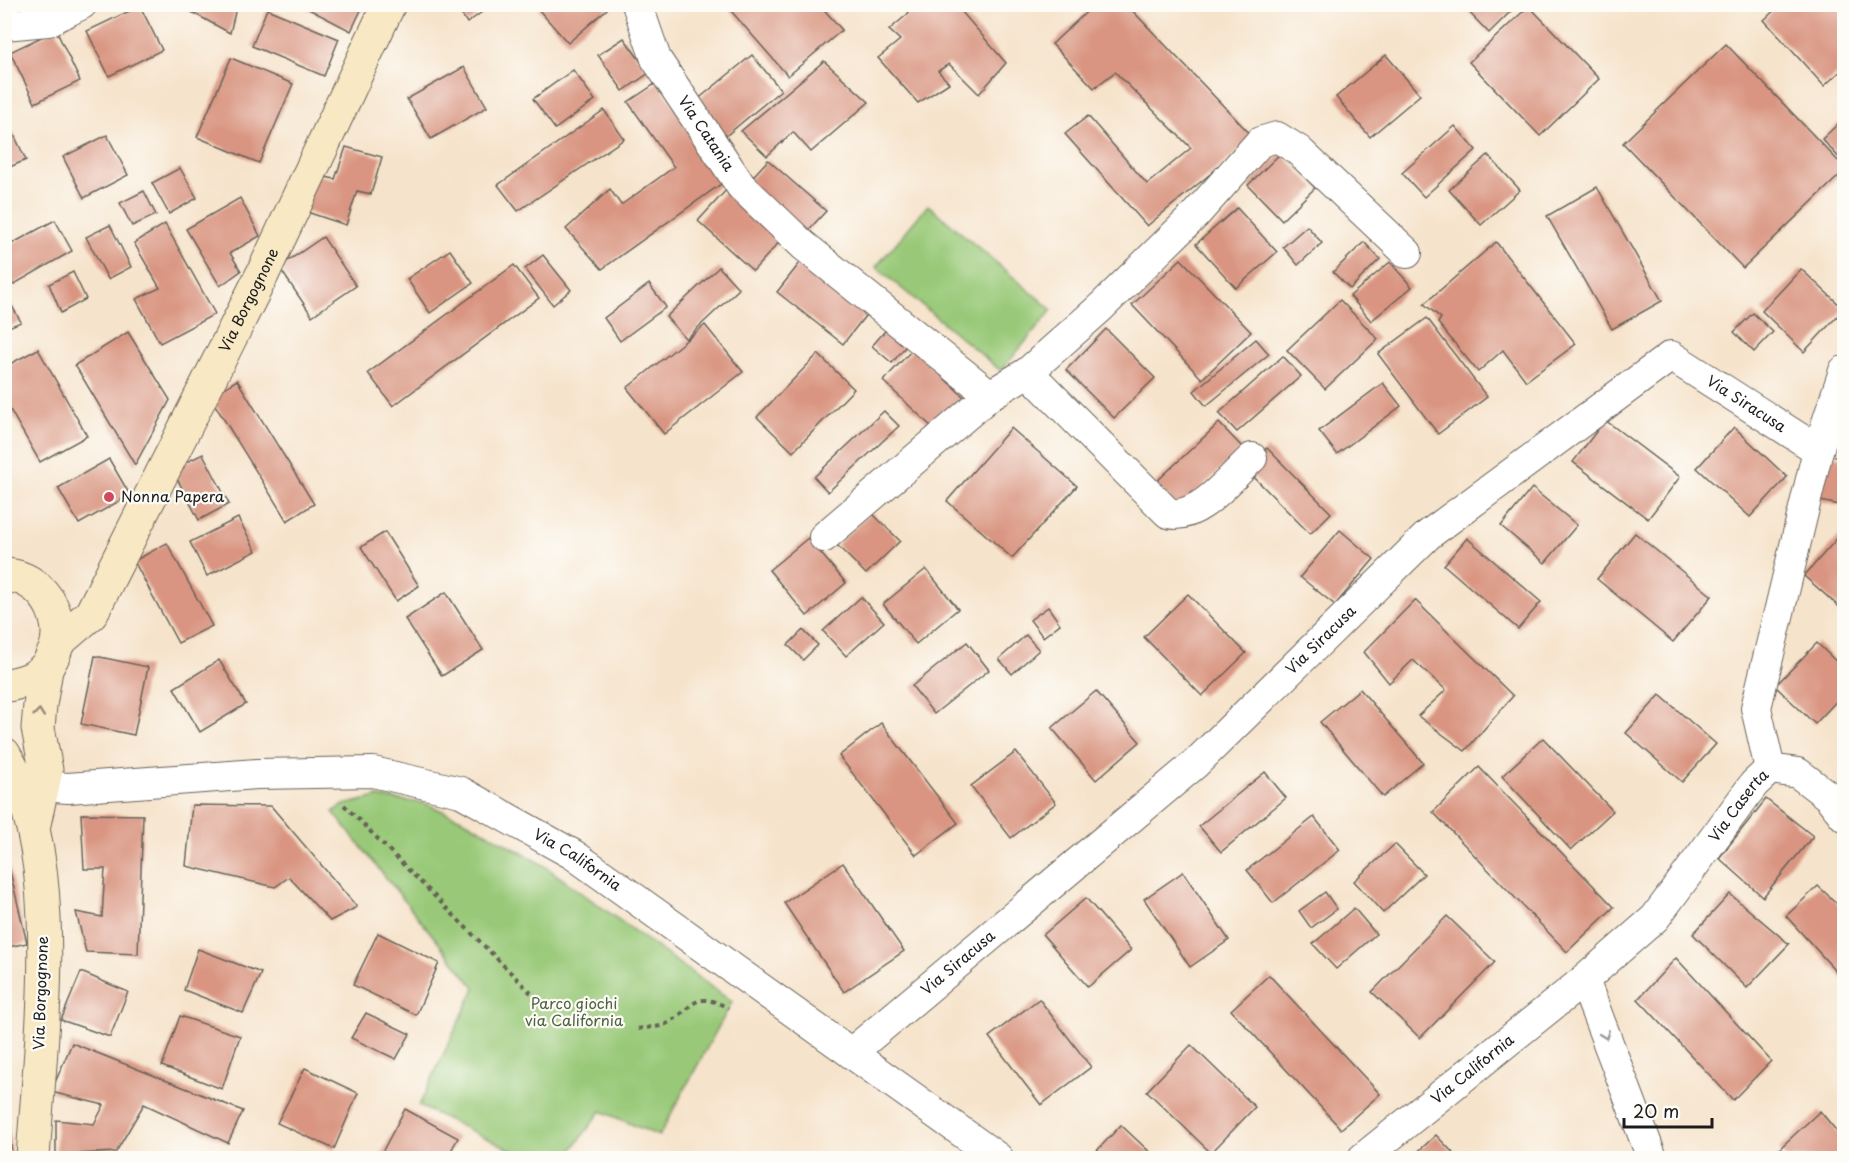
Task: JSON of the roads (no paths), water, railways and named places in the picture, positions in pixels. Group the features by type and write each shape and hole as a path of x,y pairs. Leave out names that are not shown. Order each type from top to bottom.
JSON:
{"street":[{"path":"4,25 48,21 82,4"},
{"name":"Via Borgognone","path":"33,828 44,778 38,728 46,670 55,649 91,614 102,593 263,273 389,4"},
{"name":"Via Catania","path":"637,4 656,59 706,138 741,186 803,245 990,395"},
{"path":"824,537 990,395 1028,372 1100,308 1171,238 1260,142 1277,137 1298,150 1407,253"},
{"name":"Via Siracusa","path":"851,1053 1195,764 1428,536 1671,356 1818,450"},
{"name":"Via Caserta","path":"1584,980 1655,918 1754,784 1770,769 1756,708 1818,450 1845,371"},
{"path":"1028,372 1168,513 1179,516 1194,512 1252,458"},
{"path":"4,575 30,581 54,599 65,600 102,593"},
{"path":"4,686 32,678 47,665 55,649 57,617 48,598 41,590"},
{"path":"9,761 44,778"},
{"name":"Via Borgognone","path":"9,761 22,788 33,828 44,909 33,1158"},
{"path":"1770,769 1798,772 1828,796 1845,816"},
{"name":"Via California","path":"44,778 84,786 257,774 373,772 461,792 574,855 998,1158"},
{"path":"1584,980 1652,1158"},
{"name":"Via California","path":"1363,1158 1584,980"}],"place":[{"name":"Nonna Papera","path":"109,497"}],"park label":[{"name":"Parco giochi via California","path":"574,1012"}]}
